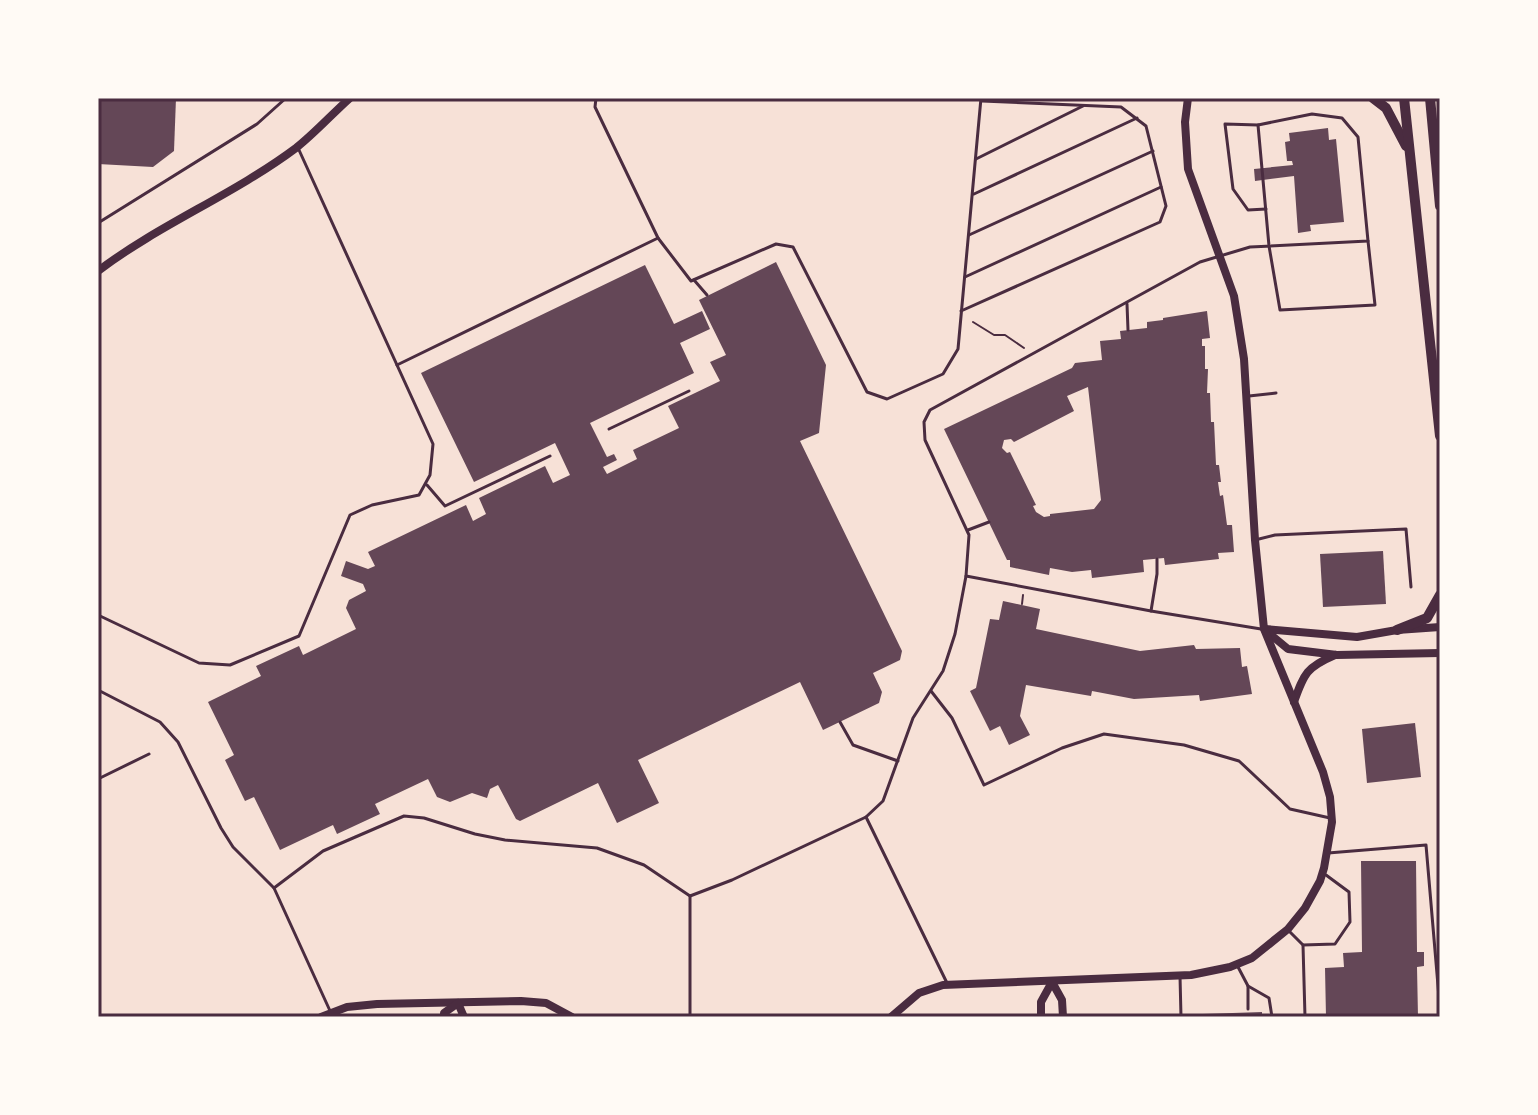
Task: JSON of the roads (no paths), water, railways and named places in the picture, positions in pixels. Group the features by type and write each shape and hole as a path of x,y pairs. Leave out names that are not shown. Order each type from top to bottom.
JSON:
{"main road":[{"path":"1373,98 1386,108 1406,147 1416,211"},
{"path":"1404,98 1440,436"},
{"path":"1430,98 1440,206"},
{"path":"1397,630 1427,618 1440,595"}],"street":[{"path":"98,271 297,147 350,98"},
{"path":"891,1017 919,993 932,987 1180,976 1207,974 1237,965 1269,946 1288,929 1305,908 1323,872 1332,818 1330,797 1323,772 1264,629 1255,540 1244,359 1234,296 1188,169 1185,122 1188,98"},
{"path":"1264,629 1357,637 1440,627"},
{"path":"1264,629 1288,649 1337,655 1440,653"},
{"path":"1294,702 1303,675 1314,664 1337,655"},
{"path":"1041,1017 1041,1002 1052,982"},
{"path":"1052,982 1062,1000 1063,1017"},
{"path":"321,1017 347,1007 377,1004 521,1001 546,1003 572,1017"},
{"path":"444,1017 444,1013 458,1003"},
{"path":"458,1003 464,1017"}],"lane":[{"path":"98,223 257,124 286,98"},
{"path":"596,98 595,107 658,238 691,281 694,280 707,295"},
{"path":"694,280 776,244 793,247 867,392 887,399 943,374 958,349 961,311 976,159 981,99 1121,107 1146,126 1166,206 1160,222 961,311"},
{"path":"976,159 1084,106"},
{"path":"1258,125 1266,209 1269,246 1280,310 1375,305 1358,137 1342,118 1312,114 1258,125 1225,124 1233,189 1248,210 1266,209"},
{"path":"972,195 1137,118"},
{"path":"98,615 199,663 230,665 299,636 350,515 372,505 419,495 430,475 433,444 297,147"},
{"path":"969,235 1153,151"},
{"path":"965,277 1161,187"},
{"path":"397,365 658,238"},
{"path":"690,896 740,877 866,817 883,801 913,718 943,671 955,634 966,576 968,530 925,440 924,422 930,410 1200,262 1250,247 1368,241"},
{"path":"1127,304 1128,330"},
{"path":"609,429 689,391"},
{"path":"1245,396 1276,393"},
{"path":"425,484 445,506 550,456"},
{"path":"968,530 989,522"},
{"path":"1255,540 1275,535 1406,529 1411,587"},
{"path":"1151,611 1157,559"},
{"path":"966,576 1264,629"},
{"path":"98,690 160,722 178,742 233,847 274,888 331,1013"},
{"path":"931,691 952,718 984,785 1062,748 1104,734 1184,745 1239,761 1290,809 1332,818"},
{"path":"840,722 853,745 898,761"},
{"path":"98,779 149,754"},
{"path":"274,888 323,851 404,816 424,818 505,840 597,848 644,865 690,896"},
{"path":"866,817 948,985"},
{"path":"1328,853 1426,845 1440,1009"},
{"path":"1303,945 1335,944 1350,922 1349,892 1323,872"},
{"path":"690,896 690,1017"},
{"path":"1288,929 1303,945 1305,1017"},
{"path":"1237,965 1248,986 1248,1009"},
{"path":"1180,976 1181,1017"},
{"path":"1248,986 1269,998 1272,1017"}]}
